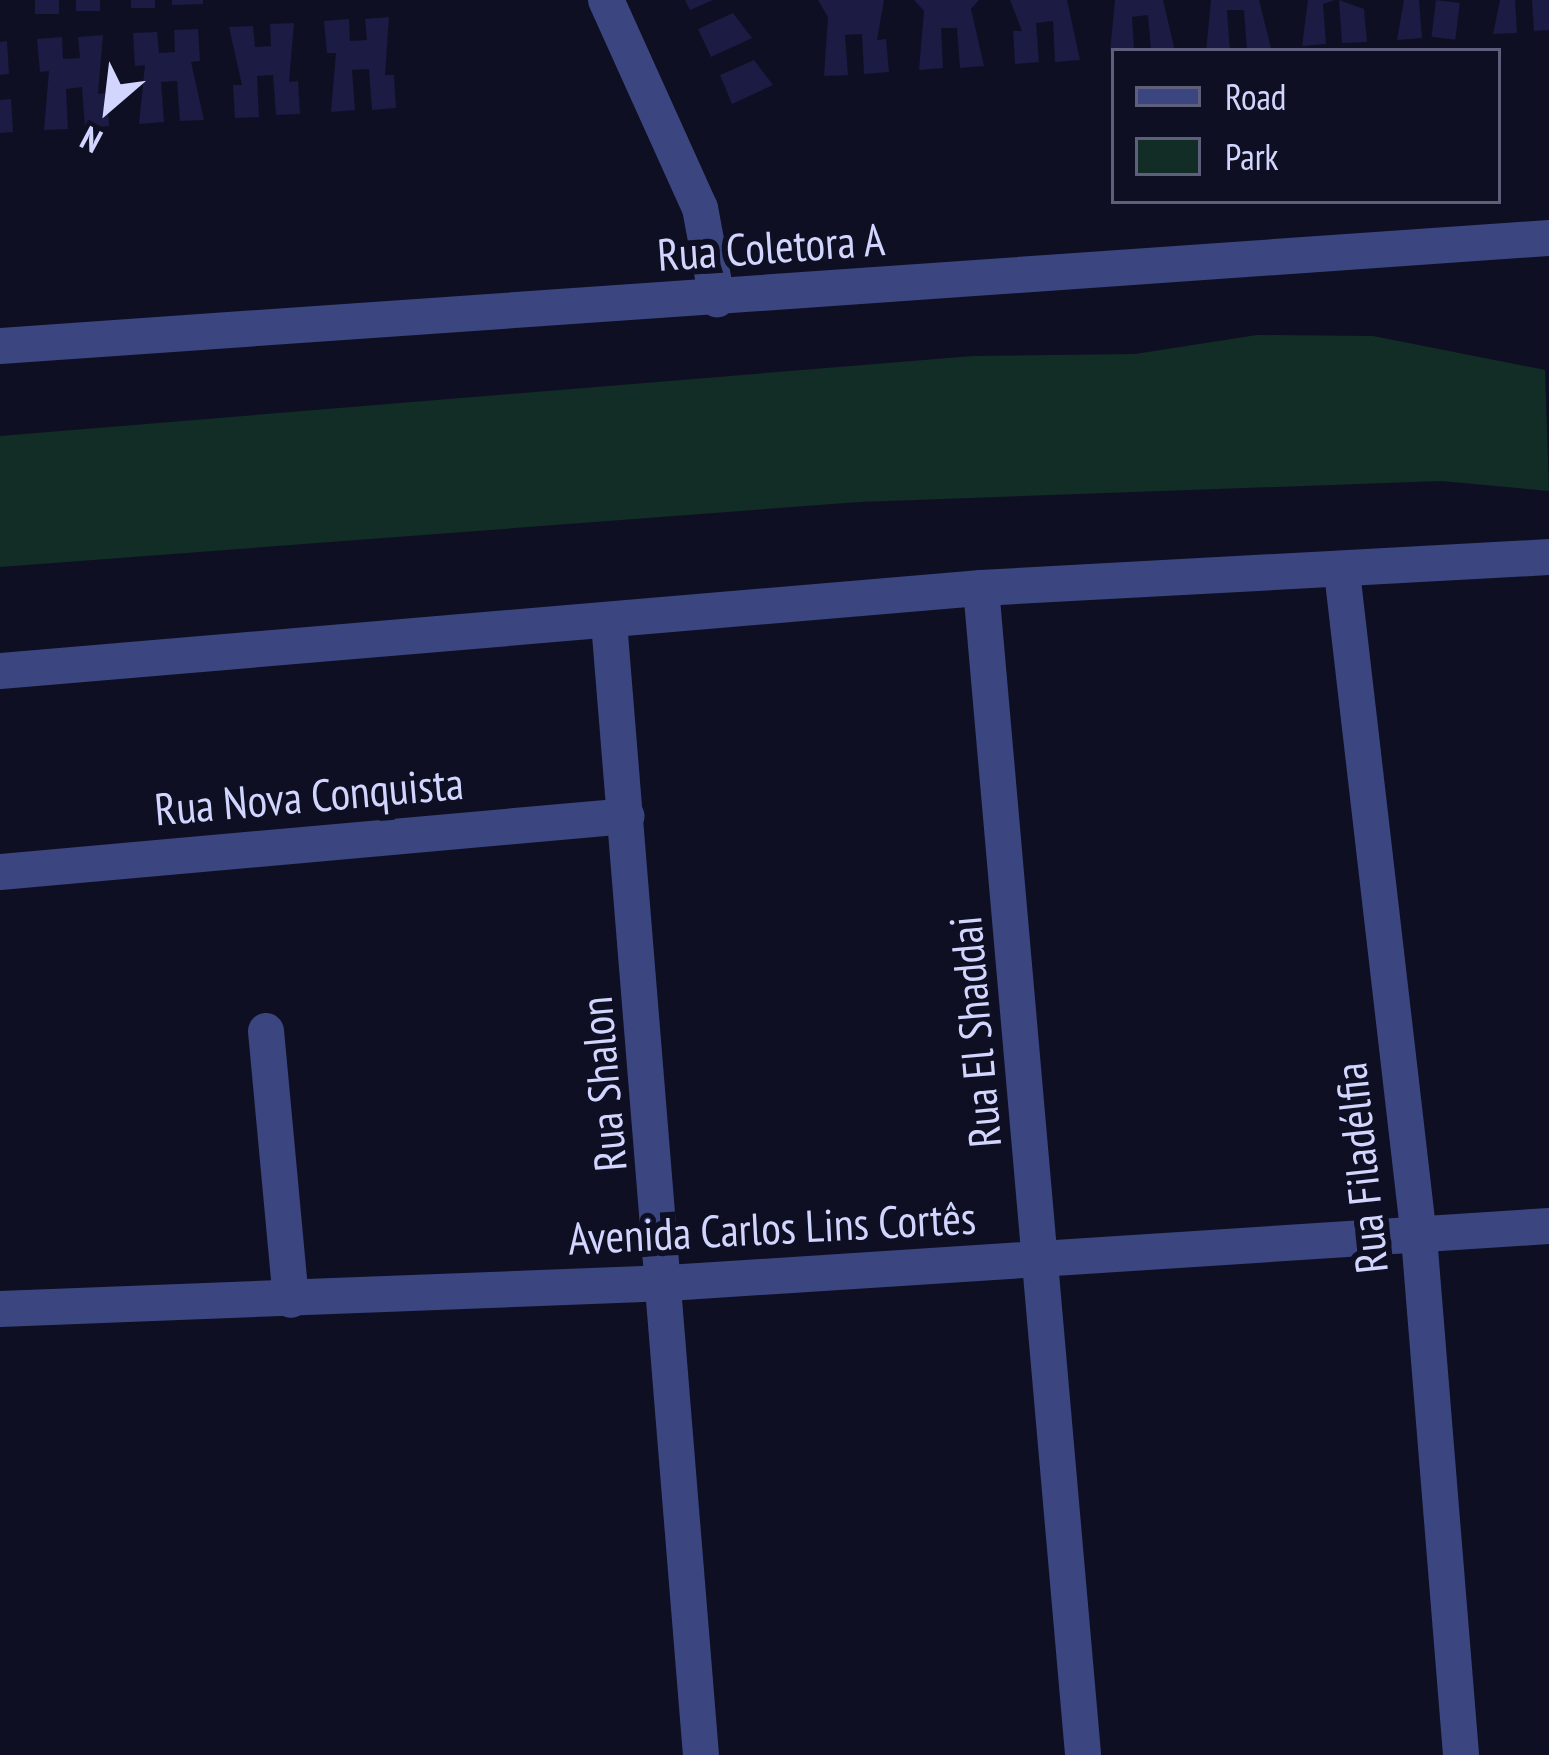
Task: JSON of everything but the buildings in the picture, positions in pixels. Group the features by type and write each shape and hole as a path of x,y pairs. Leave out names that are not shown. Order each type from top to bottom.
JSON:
{"street":[{"path":"606,0 700,208 717,299"},
{"name":"Rua Coletora A","path":"0,346 1549,238"},
{"path":"0,671 981,588 1342,572 1549,556"},
{"name":"Rua Filadélfia","path":"1342,572 1419,1237 1461,1755"},
{"name":"Rua El Shaddai","path":"981,588 1046,1261 1083,1755"},
{"name":"Rua Shalon","path":"609,622 668,1283 701,1755"},
{"name":"Rua Nova Conquista","path":"0,872 627,816"},
{"path":"266,1031 291,1300"},
{"name":"Avenida Carlos Lins Cortês","path":"0,1309 668,1283 1549,1226"}],"green space":[{"path":"1257,335 1373,336 1545,370 1549,491 1441,481 859,502 0,567 0,436 973,356 1135,354"}]}
